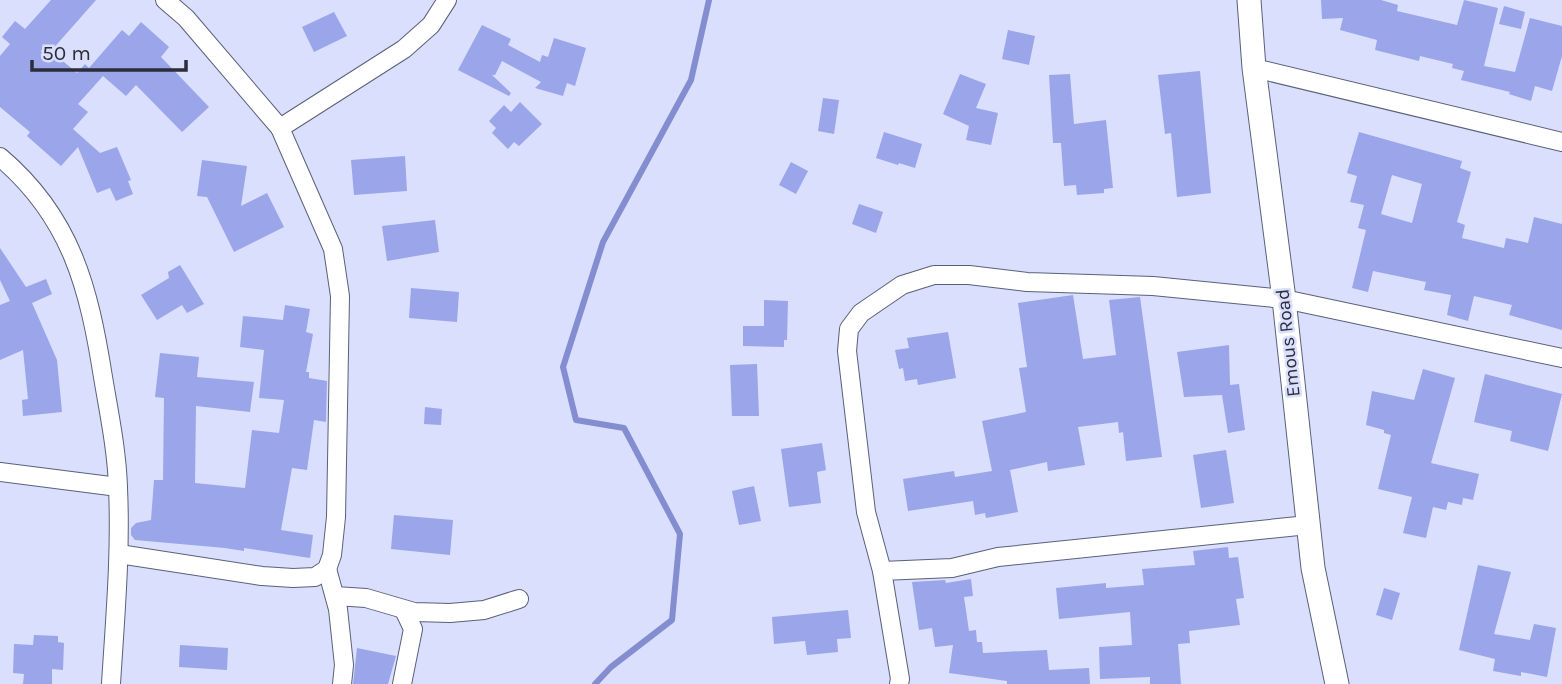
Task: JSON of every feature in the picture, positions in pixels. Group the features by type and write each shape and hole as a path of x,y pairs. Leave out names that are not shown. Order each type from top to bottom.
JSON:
{"street":[{"path":"165,0 186,18 280,128 333,248 340,296 336,517 332,555 327,569 335,596 344,665 342,684"},
{"path":"280,128 404,49 430,25 447,0"},
{"name":"Emous Road","path":"1250,0 1254,68 1284,299 1313,568 1337,684"},
{"path":"1254,68 1562,142"},
{"path":"0,157 41,200 64,235 83,279 96,335 118,487 119,554 111,684"},
{"path":"899,684 882,571 866,512 847,351 849,329 861,313 902,285 934,275 969,275 1027,282 1153,286 1284,299 1562,358"},
{"path":"0,472 118,487"},
{"path":"882,571 952,568 998,557 1308,525"},
{"path":"119,554 293,578 315,577 327,569"},
{"path":"335,596 366,598 404,610 431,613 469,612 519,599"},
{"path":"402,684 413,629 404,610"}],"building":[{"path":"51,0 96,0 51,51 77,73 85,64 89,68 122,30 129,36 141,22 169,47 161,57 209,107 182,132 136,85 126,96 103,76 78,104 88,112 73,129 100,153 117,147 131,180 128,181 133,194 116,201 110,188 97,193 78,147 61,166 27,136 30,132 0,107 0,56 10,44 2,37 15,21 25,29"},
{"path":"1321,0 1381,0 1398,5 1397,11 1457,25 1464,0 1498,8 1484,66 1515,72 1530,18 1562,26 1562,56 1552,91 1535,86 1531,101 1509,94 1510,92 1461,80 1464,71 1452,68 1453,64 1420,56 1419,61 1375,50 1377,40 1340,30 1343,18 1322,19"},
{"path":"1504,6 1525,12 1521,29 1499,24"},
{"path":"334,12 347,36 314,52 302,27"},
{"path":"482,25 511,39 508,45 540,62 542,55 548,57 554,38 586,48 575,86 567,83 563,96 535,88 541,82 502,61 495,75 492,75 511,93 509,96 458,70"},
{"path":"1008,30 1035,36 1029,65 1002,59"},
{"path":"1200,71 1211,193 1177,197 1171,133 1165,134 1158,75"},
{"path":"960,74 986,84 976,108 998,113 991,145 966,140 969,126 943,114"},
{"path":"1070,74 1074,124 1106,120 1113,188 1104,189 1104,193 1077,195 1076,185 1064,186 1061,143 1053,143 1049,75"},
{"path":"823,98 839,100 834,134 818,131"},
{"path":"520,102 542,124 519,146 514,142 508,149 492,133 496,128 489,121 504,105 511,112"},
{"path":"884,132 922,144 915,168 876,158"},
{"path":"1359,132 1462,161 1460,168 1471,172 1457,222 1465,225 1462,238 1504,248 1506,238 1528,243 1534,217 1562,224 1562,330 1509,315 1512,305 1474,296 1468,321 1447,315 1451,295 1424,290 1426,282 1373,271 1368,292 1352,288 1366,230 1358,228 1364,205 1350,202 1357,176 1347,173","holes":["1392,175 1422,184 1412,223 1381,214"]},
{"path":"405,156 407,191 354,195 351,160"},
{"path":"202,160 247,166 241,206 267,193 284,227 234,252 207,197 197,196"},
{"path":"791,162 808,171 796,194 779,185"},
{"path":"859,204 883,212 876,233 852,224"},
{"path":"435,220 439,252 387,261 382,226"},
{"path":"0,248 26,287 46,279 52,294 32,303 57,360 62,412 23,416 22,400 28,399 23,350 0,360 0,305 10,301 0,280"},
{"path":"180,265 204,304 187,313 182,305 157,320 141,295 169,278 168,272"},
{"path":"411,288 459,292 457,322 409,318"},
{"path":"1073,295 1083,359 1116,355 1109,300 1140,297 1162,457 1126,461 1123,432 1119,433 1118,422 1078,427 1085,465 1048,471 1047,462 1010,470 1018,512 986,518 985,513 975,515 973,501 908,511 903,479 954,471 955,477 992,471 982,421 1026,412 1019,368 1027,367 1018,303"},
{"path":"764,300 788,301 787,340 784,340 784,347 743,346 743,326 764,326"},
{"path":"285,305 310,309 306,332 313,334 306,372 309,372 309,378 327,381 326,422 314,420 307,470 292,468 281,530 313,535 310,558 244,548 244,551 135,540 131,535 131,528 136,523 151,520 154,480 163,480 164,398 155,397 160,353 199,357 197,377 254,382 250,412 196,406 195,483 245,488 252,430 279,433 284,400 259,398 264,350 240,347 243,316 283,320"},
{"path":"948,332 956,378 918,385 917,379 905,381 895,350 909,348 907,338"},
{"path":"1229,345 1230,385 1239,384 1245,430 1228,433 1222,395 1184,397 1177,352"},
{"path":"757,364 759,416 732,416 730,365"},
{"path":"1423,369 1455,378 1431,463 1479,474 1473,500 1463,498 1462,505 1448,502 1446,510 1433,507 1426,538 1403,533 1412,497 1378,489 1391,435 1366,425 1372,391 1414,400"},
{"path":"1485,374 1562,394 1548,451 1510,441 1512,431 1474,422"},
{"path":"425,407 442,409 441,425 424,424"},
{"path":"822,443 826,470 817,472 821,503 789,507 781,449"},
{"path":"1226,450 1234,503 1201,508 1193,455"},
{"path":"754,486 761,521 739,525 732,491"},
{"path":"394,515 453,520 450,555 391,549"},
{"path":"1228,547 1229,558 1238,557 1244,598 1236,599 1240,625 1189,631 1190,643 1178,644 1181,684 1150,684 1150,677 1100,679 1099,647 1132,645 1130,612 1059,619 1056,588 1106,583 1106,588 1144,585 1142,569 1195,565 1193,551"},
{"path":"1478,565 1511,572 1494,634 1530,640 1534,624 1556,628 1547,677 1493,671 1495,659 1459,650"},
{"path":"971,579 973,596 964,597 969,631 976,630 977,642 982,642 983,653 1047,650 1049,670 1089,668 1090,684 1007,684 1007,681 949,673 953,645 935,647 932,628 919,630 912,582 945,580 946,583"},
{"path":"1384,588 1400,593 1392,620 1376,615"},
{"path":"848,610 851,638 837,639 838,652 807,655 805,641 774,644 772,617"},
{"path":"34,635 58,636 58,642 64,643 63,670 52,669 52,684 23,684 24,674 13,673 14,644 33,645"},
{"path":"180,645 228,648 227,670 179,667"},
{"path":"357,648 396,656 388,684 353,684"}],"waterway":[{"path":"595,684 611,667 672,620 680,534 624,428 576,420 563,367 603,242 691,80 709,0"}]}
